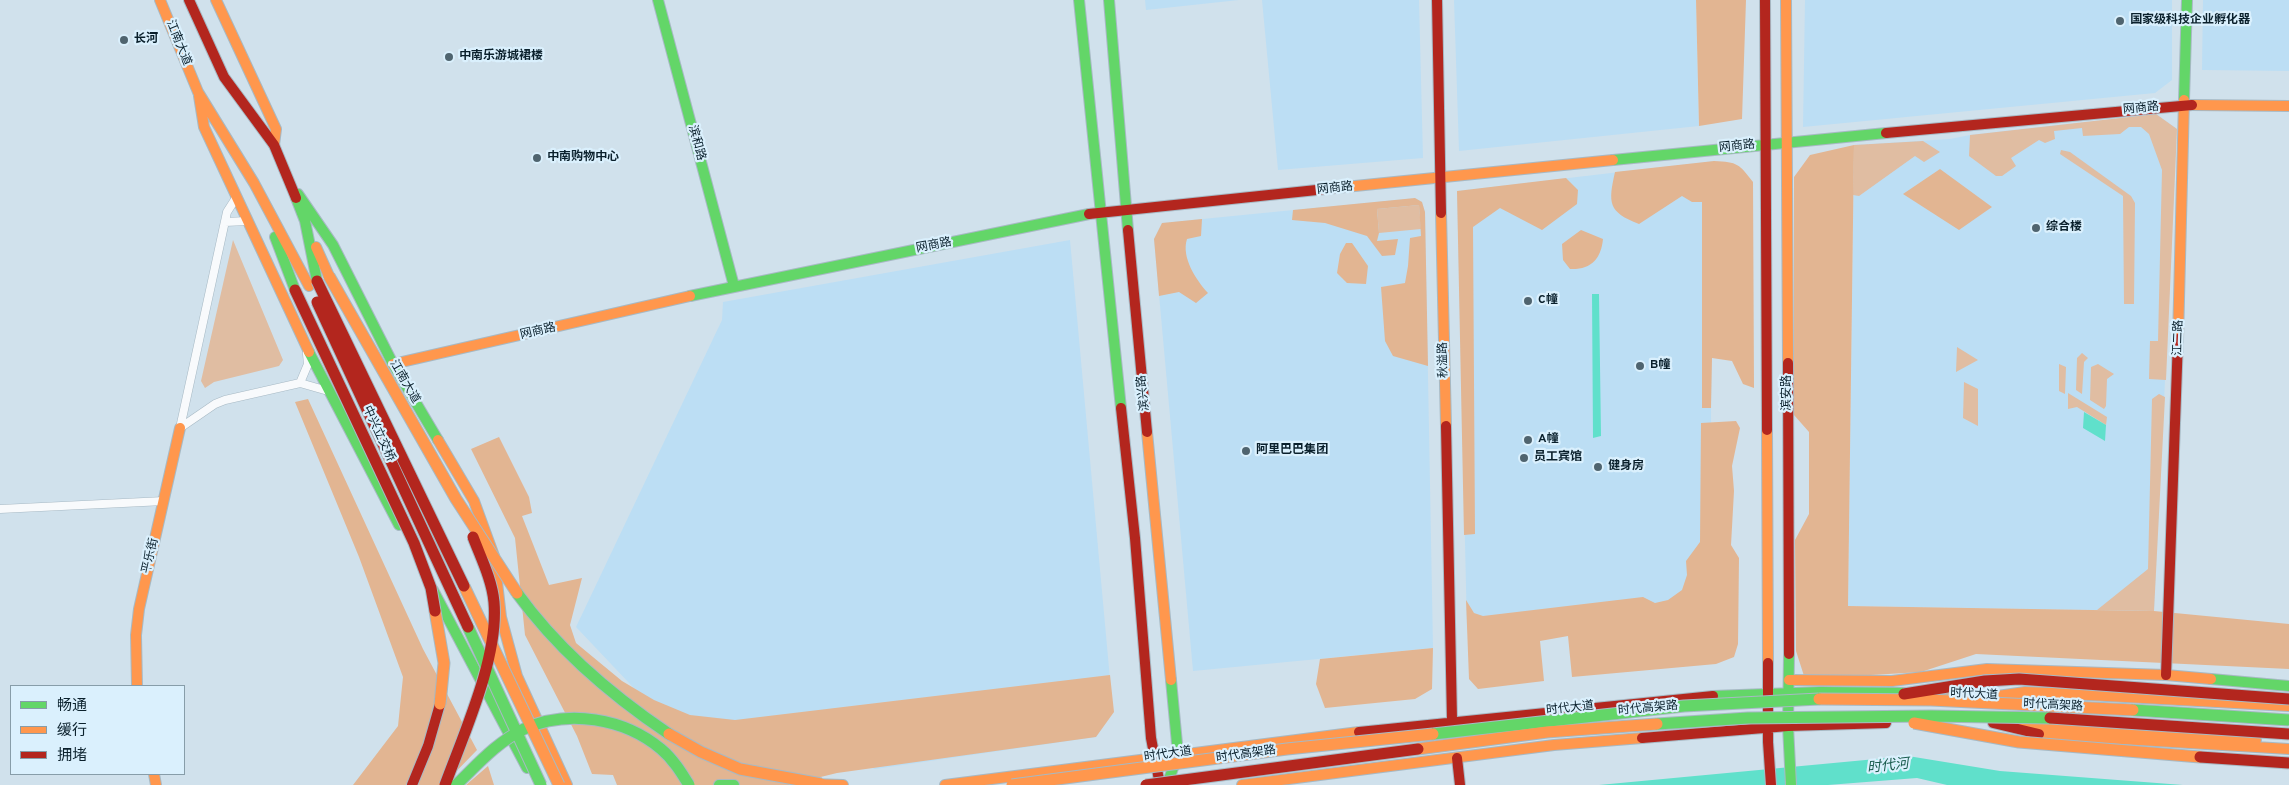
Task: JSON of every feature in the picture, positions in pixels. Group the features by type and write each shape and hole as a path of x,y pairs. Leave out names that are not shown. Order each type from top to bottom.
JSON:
{"main road":[{"name":"江南大道","path":"160,0 198,92 204,127 307,349 467,652 498,717 533,780"},
{"name":"江南大道","path":"189,0 224,77 274,145 291,183 333,245 393,364 474,501 494,556 501,617 517,676 567,785"},
{"path":"216,0 276,129 274,145"},
{"name":"滨和路","path":"658,0 734,286"},
{"name":"滨兴路","path":"1079,0 1135,538 1154,757 1160,785"},
{"name":"滨兴路","path":"1109,0 1126,210 1178,754 1167,785"},
{"name":"秋溢路","path":"1436,0 1452,720"},
{"name":"滨安路","path":"1765,0 1768,728 1771,785"},
{"name":"滨安路","path":"1786,0 1788,142 1788,726 1791,785"},
{"name":"江二路","path":"2166,675 2186,105 2187,0"},
{"name":"中兴立交桥","path":"198,92 313,283 559,785"},
{"name":"网商路","path":"393,364 734,286 1100,212 1765,144 2186,105 2289,106"},
{"path":"254,183 295,290 414,543 430,588 444,663 440,704 433,734 422,766 412,785"},
{"name":"中兴立交桥","path":"291,183 305,221 313,283 541,785"},
{"path":"305,221 329,276 465,515 527,607 563,646 601,682 642,716 692,749 731,766 821,784"},
{"name":"平乐街","path":"137,685 136,655 139,609 180,428"},
{"path":"445,785 483,674 494,626 494,602 485,570 465,515"},
{"path":"1789,685 1892,682 1987,669 2166,675 2289,686"},
{"path":"1855,700 1949,688 1985,681 2019,679 2289,699"},
{"path":"1906,680 1963,695"},
{"name":"时代大道","path":"945,785 1452,720 1769,692 1789,685 2289,713"},
{"path":"1998,696 2025,692 2289,706"},
{"name":"时代高架路","path":"1012,785 1120,773 1260,752 1429,735 1634,709 1803,700 2047,706 2289,720"},
{"path":"1851,716 1938,726 2019,742 2071,748 2289,762"},
{"name":"时代高架路","path":"1146,785 1547,732 1748,718 1851,716 2046,718 2289,734"},
{"path":"456,785 507,739 534,725 569,717 612,722 636,732 659,746 674,763 689,785"},
{"path":"1242,785 1368,767 1457,758 1554,745 1788,726 1950,721 1993,722 2289,743"},
{"path":"1993,722 2020,731 2039,734 2289,750"},
{"path":"1457,758 1460,785"},
{"path":"533,780 549,785 557,766"},
{"path":"719,785 734,785"},
{"path":"803,785 843,785"}],"street":[{"path":"180,428 227,212 236,198"},
{"path":"225,222 247,221"},
{"path":"300,383 308,364 307,349"},
{"path":"180,428 215,404 225,400 300,383 328,391"},
{"path":"0,509 164,501"}],"shaded area":[{"path":"1145,0 1239,0 1146,10"},
{"path":"1262,0 1419,0 1423,158 1278,170"},
{"path":"1454,0 1696,0 1699,126 1459,151"},
{"path":"1696,0 1746,0 1742,119 1699,126"},
{"path":"1805,0 2172,0 2172,80 2155,93 1803,127"},
{"path":"2203,0 2289,0 2289,71 2202,70"},
{"path":"2156,114 2177,129 2154,611 1848,606 1854,145 1950,139 1970,135"},
{"path":"2156,114 2177,129 2166,380 2149,379 2150,341 2158,341 2162,170 2149,134 2141,127 2129,127 2120,134 2083,136 2082,128 2054,131 2055,139 2045,143 2039,140 2011,158 2016,166 2002,176 1996,176 1969,156 1970,135"},
{"path":"1923,141 1940,152 1924,162 1915,156 1859,196 1853,195 1854,145"},
{"path":"1854,145 1848,606 2154,611 2289,624 2289,669 1976,654 1921,672 1805,679 1796,651 1795,540 1809,514 1809,432 1794,415 1794,177 1810,155"},
{"path":"2061,150 2070,152 2131,196 2135,203 2134,304 2124,304 2123,196 2060,154"},
{"path":"1714,161 1711,415 1713,614 1467,630 1457,191"},
{"path":"1714,161 1737,165 1753,182 1754,388 1743,384 1732,361 1712,358 1711,408 1702,408 1702,202 1692,202 1682,196 1639,224 1629,220 1616,210 1611,199 1611,192 1615,172"},
{"path":"1940,169 1992,207 1959,230 1903,194"},
{"path":"1566,178 1578,190 1577,204 1542,230 1500,208 1473,227 1475,534 1464,535 1457,191"},
{"path":"1415,198 1422,202 1425,212 1433,648 1193,671 1154,239 1162,223"},
{"path":"1415,198 1422,202 1425,212 1428,366 1393,356 1385,341 1381,287 1405,283 1410,238 1421,236 1419,205 1377,209 1379,233 1377,241 1398,239 1395,255 1382,256 1367,236 1325,223 1292,220 1293,210"},
{"path":"1419,205 1421,229 1379,233 1377,209"},
{"path":"1202,219 1201,236 1187,239 1186,253 1194,275 1208,293 1196,303 1179,292 1159,296 1154,239 1162,223"},
{"path":"1581,230 1603,239 1602,246 1594,262 1584,268 1570,269 1563,260 1562,244"},
{"path":"233,240 283,360 279,366 214,382 205,388 201,381"},
{"path":"1070,240 1113,712 1096,737 875,769 648,703 576,627 722,320 723,302"},
{"path":"1346,243 1352,243 1368,266 1366,284 1347,283 1337,273 1340,254"},
{"path":"1957,347 1978,360 1956,372"},
{"path":"2082,353 2088,358 2084,362 2082,394 2076,390 2077,358"},
{"path":"2059,364 2066,367 2065,394 2059,391"},
{"path":"2098,364 2114,374 2107,379 2106,406 2104,409 2090,400 2091,367"},
{"path":"1964,382 1978,389 1978,426 1963,418"},
{"path":"2068,393 2107,417 2106,425 2077,407 2068,409"},
{"path":"2159,394 2165,397 2154,611 2097,610 2148,569 2152,399"},
{"path":"308,399 423,649 477,750 443,785 353,785 398,726 403,677 359,557 295,402"},
{"path":"1736,421 1740,428 1732,466 1734,491 1731,545 1739,558 1738,644 1734,657 1716,664 1572,677 1568,636 1540,641 1544,681 1478,689 1469,679 1466,600 1474,613 1483,616 1643,597 1655,603 1668,600 1682,590 1687,575 1686,561 1700,542 1701,423"},
{"path":"499,437 529,497 532,513 522,516 549,585 582,578 570,625 576,643 622,681 654,700 690,715 735,720 1110,675 1114,712 1096,737 837,773 788,785 617,785 613,775 592,774 577,736 525,635 515,538 471,449"},
{"path":"1433,648 1432,689 1415,699 1325,708 1316,684 1320,659"},
{"path":"488,766 494,785 466,785"}],"water":[{"path":"1592,294 1599,294 1601,436 1593,438"},
{"path":"2084,412 2106,425 2105,441 2083,428"},
{"name":"时代河","path":"1908,756 2000,771 2183,785 1947,785 1917,778 1828,785 1599,785"}],"traffic: fast":[{"path":"658,0 734,286"},
{"path":"1079,0 1121,408"},
{"path":"1109,0 1128,230"},
{"path":"2184,100 2187,0"},
{"path":"1613,160 1886,133"},
{"path":"298,194 333,245 393,364 438,440"},
{"path":"296,198 305,221 317,281"},
{"path":"690,296 1089,214"},
{"path":"275,237 295,290"},
{"path":"309,352 399,525"},
{"path":"433,590 527,768"},
{"path":"517,593 550,634 587,670 627,704 669,734"},
{"path":"468,627 541,785"},
{"path":"1789,654 1788,726 1791,785"},
{"path":"2211,679 2289,686"},
{"path":"1167,785 1178,754 1171,680"},
{"path":"1713,696 1820,692 1913,693"},
{"path":"1433,734 1684,706 1819,699"},
{"path":"2133,710 2289,720"},
{"path":"1657,724 1748,718 1931,716 2050,718"},
{"path":"456,785 488,754 514,734 541,723 577,718 613,724 646,738 669,757 689,785"},
{"path":"719,785 734,785"}],"traffic: slow":[{"path":"160,0 198,92 254,183 309,286"},
{"path":"216,0 276,129 274,145"},
{"path":"1786,0 1788,363"},
{"path":"199,96 204,127 309,352"},
{"path":"2178,339 2184,100"},
{"path":"2192,105 2289,106"},
{"path":"1345,187 1613,160"},
{"path":"1441,213 1446,426"},
{"path":"316,247 329,276"},
{"path":"329,276 456,499 517,593"},
{"path":"393,364 690,296"},
{"path":"137,685 136,635 139,609 180,428"},
{"path":"1767,430 1768,663"},
{"path":"1147,432 1171,680"},
{"path":"438,440 474,501 494,556 501,617 517,676 567,785"},
{"path":"464,586 559,785"},
{"path":"435,611 444,663 440,704"},
{"path":"1789,680 1892,681 1987,669 2166,675 2211,679"},
{"path":"1942,689 1963,695"},
{"path":"1998,696 2025,692 2052,693"},
{"path":"2052,693 2289,706"},
{"path":"1819,699 1931,700 2133,710"},
{"path":"1914,723 2019,742 2200,757"},
{"path":"1418,749 1547,732 1657,724"},
{"path":"2020,724 2256,740"},
{"path":"945,785 1359,732"},
{"path":"669,734 701,752 740,769 821,784"},
{"path":"1012,785 1287,749 1433,734"},
{"path":"2039,734 2289,749"},
{"path":"1242,785 1554,745 1642,738"},
{"path":"154,775 156,785"},
{"path":"811,784 843,785"}],"traffic: jam":[{"path":"189,0 224,77 274,145 296,198"},
{"path":"1437,0 1441,213"},
{"path":"1765,0 1767,430"},
{"path":"1886,133 2192,105"},
{"path":"1089,214 1345,187"},
{"path":"1128,230 1147,432"},
{"path":"317,281 464,586"},
{"path":"295,290 414,543 431,588 435,611"},
{"path":"317,302 468,627"},
{"path":"2166,675 2178,339"},
{"path":"1788,363 1789,654"},
{"path":"1121,408 1135,538 1151,738 1160,785"},
{"path":"1446,426 1452,720"},
{"path":"445,785 486,670 494,624 494,602 491,586 473,537"},
{"path":"1768,663 1768,742 1771,785"},
{"path":"1904,694 1985,681 2019,679 2289,699"},
{"path":"1359,732 1713,696"},
{"path":"412,785 428,746 440,704"},
{"path":"2050,718 2289,734"},
{"path":"1642,738 1788,726 1886,723"},
{"path":"1993,723 2039,734"},
{"path":"1146,785 1418,749"},
{"path":"2200,757 2289,763"},
{"path":"1457,758 1460,785"}],"place":[{"name":"国家级科技企业孵化器","path":"2120,21"},
{"name":"长河","path":"124,40"},
{"name":"中南乐游城裙楼","path":"449,57"},
{"name":"中南购物中心","path":"537,158"},
{"name":"综合楼","path":"2036,228"},
{"name":"C幢","path":"1528,301"},
{"name":"B幢","path":"1640,366"},
{"name":"A幢","path":"1528,440"},
{"name":"阿里巴巴集团","path":"1246,451"},
{"name":"员工宾馆","path":"1524,458"},
{"name":"健身房","path":"1598,467"}]}
